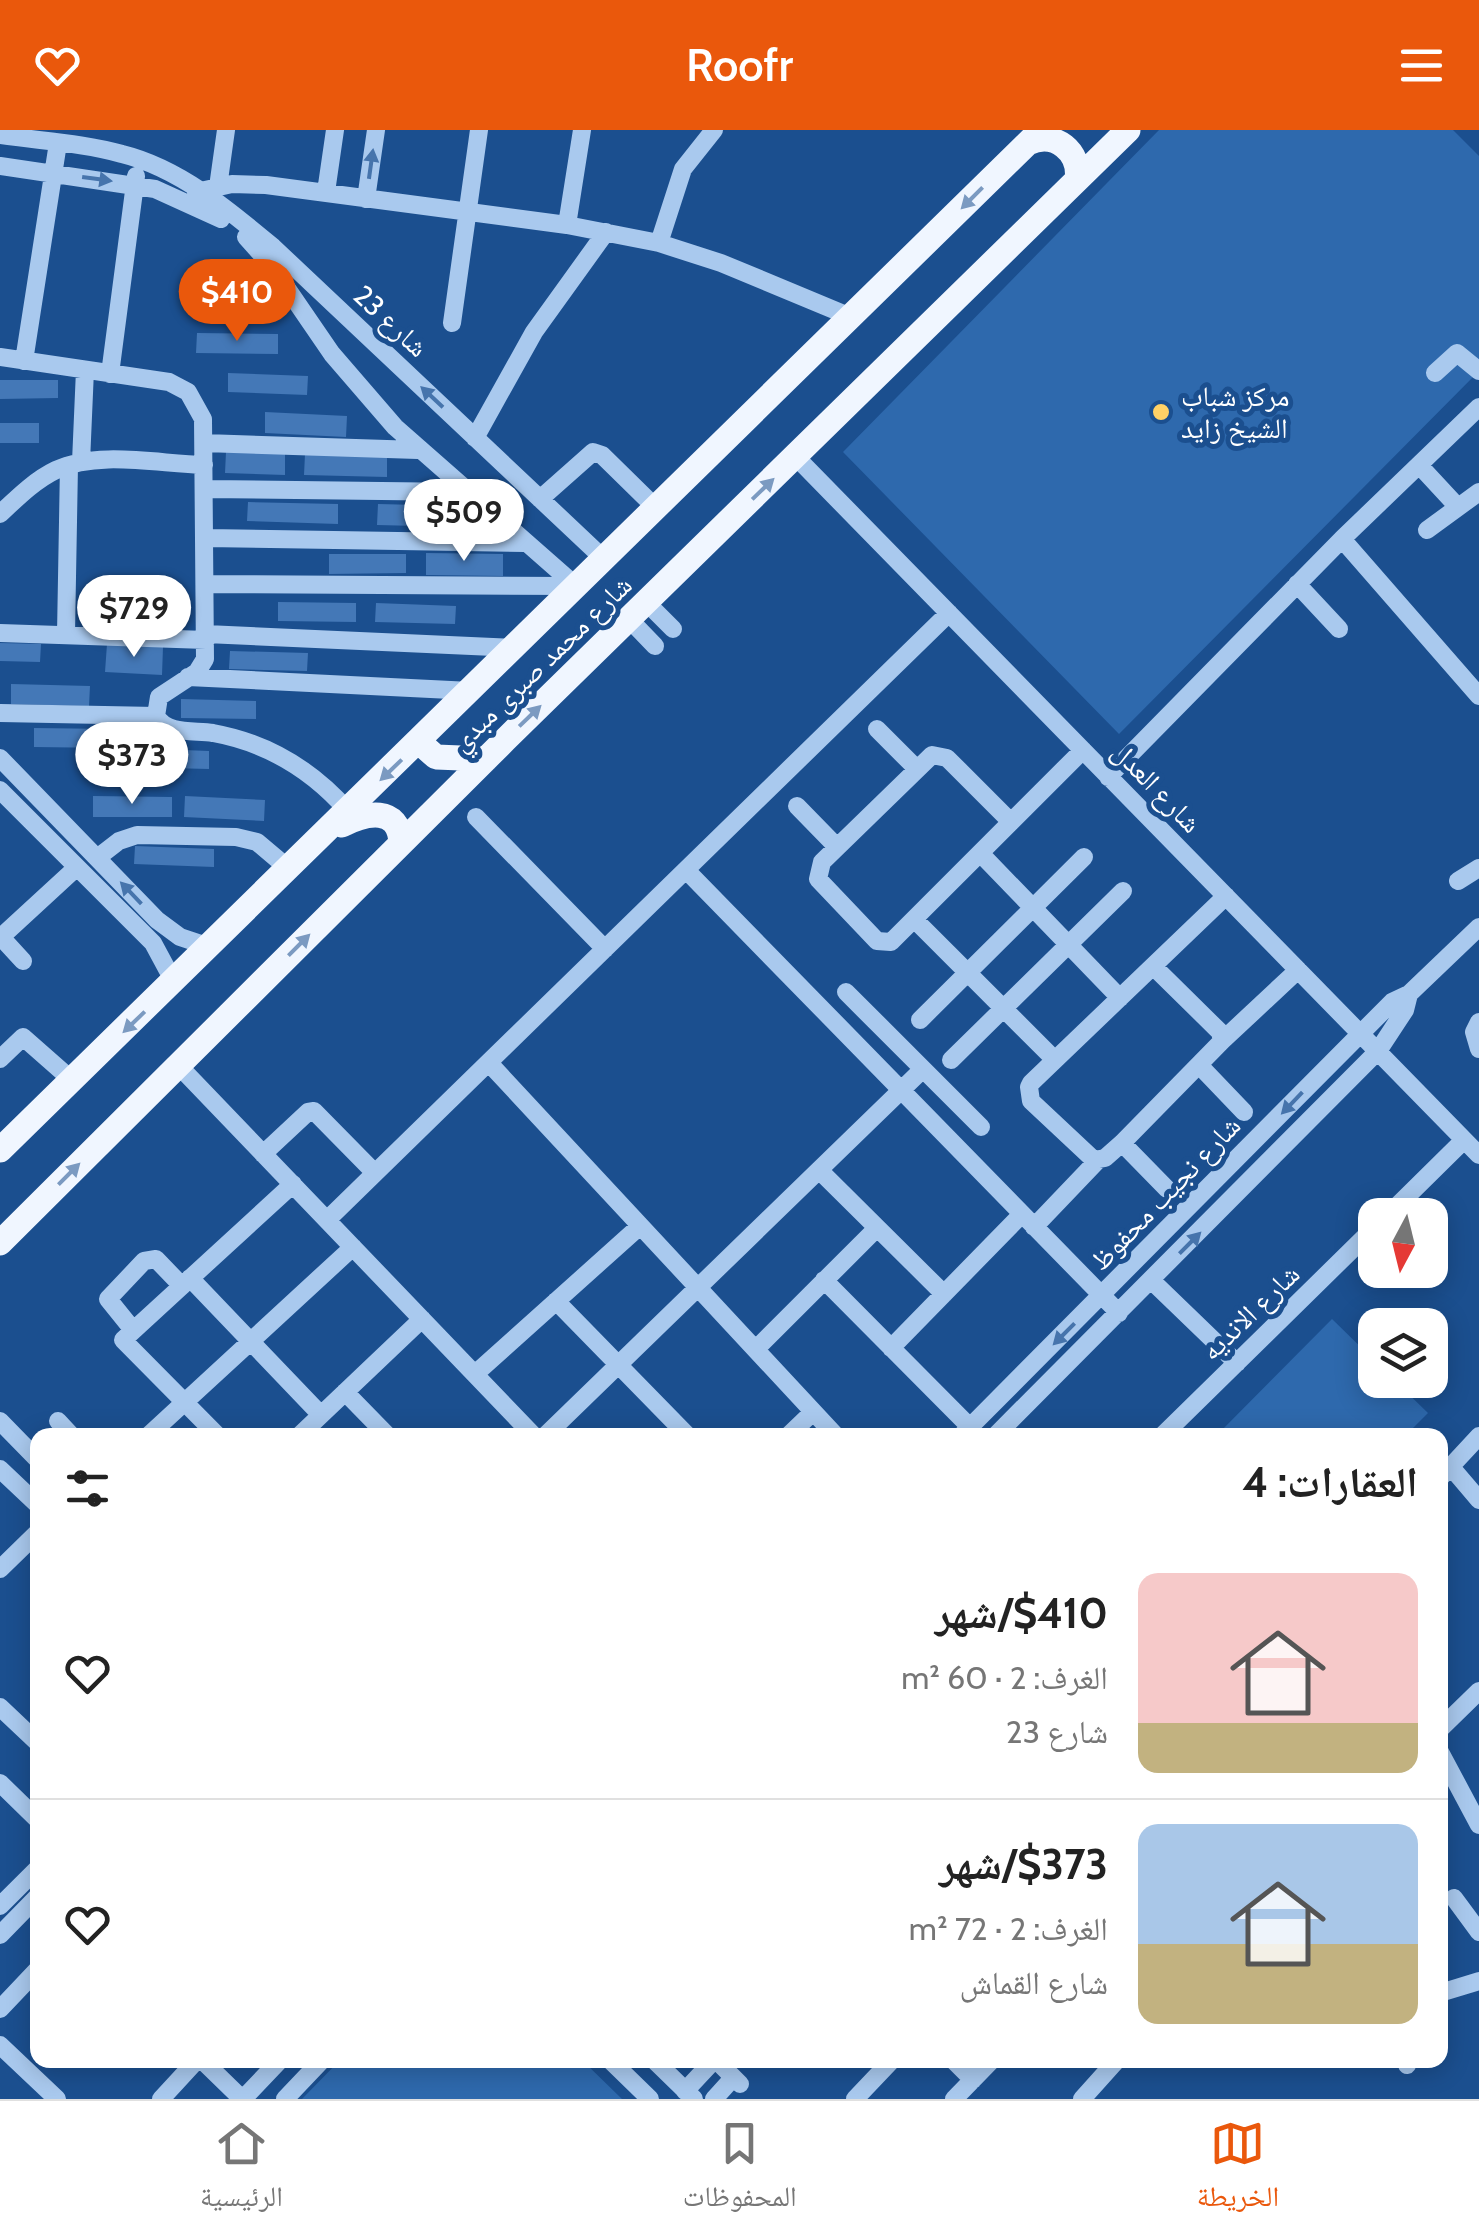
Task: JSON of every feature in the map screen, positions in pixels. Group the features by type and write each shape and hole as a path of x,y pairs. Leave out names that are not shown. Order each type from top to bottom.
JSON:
{"main road":[{"name":"شارع محمد صبرى مبدي","path":"0,1243 401,842 1128,130"},
{"name":"شارع محمد صبرى مبدي","path":"3,1141 73,1081 1035,136"},
{"path":"1035,136 1065,144 1076,160 1076,180"},
{"path":"420,742 436,757 486,759"},
{"path":"323,835 371,813 390,818 401,842"}],"street":[{"path":"218,187 226,130"},
{"path":"326,192 336,130"},
{"path":"366,198 376,130"},
{"path":"452,324 479,130"},
{"path":"568,225 582,130"},
{"path":"659,243 682,169 707,133"},
{"name":"شارع 23","path":"0,135 46,138 138,159 222,219 257,248 332,354 418,450 576,586"},
{"path":"24,361 53,173 46,138"},
{"path":"110,374 138,159"},
{"name":"شارع 23","path":"0,166 190,195 272,247 605,560"},
{"path":"190,195 249,184 606,232 721,262 851,317"},
{"path":"475,438 534,332 606,232"},
{"path":"1435,373 1452,356 1475,357"},
{"path":"0,357 169,382 188,392 200,408 206,538 206,637 202,666 160,696 156,716"},
{"path":"66,634 75,463 86,370"},
{"path":"1108,776 1342,539 1479,407"},
{"path":"204,443 418,450"},
{"path":"540,499 584,455 593,452 602,455 656,509"},
{"name":"شارع العدل","path":"796,457 1479,1156"},
{"path":"0,514 41,478 75,463 204,466"},
{"path":"1419,464 1458,507"},
{"path":"205,489 466,492"},
{"path":"1428,530 1479,492"},
{"path":"206,538 525,543"},
{"path":"1342,539 1479,696"},
{"path":"206,584 576,586"},
{"path":"1297,584 1339,629"},
{"path":"638,611 673,630"},
{"path":"638,611 655,646"},
{"path":"327,1220 949,614"},
{"path":"0,632 514,648"},
{"path":"188,677 471,691"},
{"path":"0,713 156,716 171,728 232,737 276,753 315,778 348,811"},
{"path":"877,729 916,768"},
{"path":"1012,822 942,755 927,758 819,866 818,878 873,938 891,942 1012,822 1083,750"},
{"path":"0,758 168,930 210,947"},
{"path":"0,790 154,944 174,982"},
{"path":"797,806 837,847"},
{"path":"476,817 605,949"},
{"path":"97,858 119,841 138,835 236,837 257,842 289,869"},
{"path":"980,852 1120,998"},
{"path":"920,1020 1084,856"},
{"path":"23,960 1,937 76,868"},
{"path":"1458,881 1479,868"},
{"path":"686,870 1119,1313"},
{"path":"951,1060 1123,891"},
{"path":"1098,1160 1086,1156 1029,1097 1032,1083 1226,896"},
{"path":"914,919 1055,1060"},
{"name":"شارع نجيب محفوظ","path":"969,1428 1360,1033 1477,931"},
{"path":"1153,966 1220,1032 1222,1041"},
{"path":"892,1348 944,1294 1122,1142 1298,970"},
{"path":"846,992 981,1126"},
{"name":"شارع نجيب محفوظ","path":"1003,1428 1378,1051 1405,1010 1409,994"},
{"path":"1479,1022 1474,1032 1479,1049"},
{"path":"0,1059 23,1037 73,1081"},
{"path":"489,1063 829,1428"},
{"path":"178,1065 526,1428"},
{"path":"1200,1065 1244,1112"},
{"path":"553,1428 923,1069"},
{"path":"264,1154 308,1112 314,1112 376,1173"},
{"path":"1405,1198 1464,1140"},
{"path":"1122,1142 1167,1189"},
{"path":"819,1170 944,1294"},
{"path":"210,1428 123,1340 292,1184"},
{"path":"475,1374 640,1226"},
{"path":"756,1350 877,1228"},
{"name":"شارع الانديه","path":"1170,1428 1358,1245"},
{"path":"156,1428 353,1247"},
{"path":"133,1330 108,1299 144,1261 156,1259 250,1342 321,1415"},
{"path":"824,1280 963,1428"},
{"path":"1152,1281 1237,1362"},
{"path":"556,1301 675,1428"},
{"path":"307,1428 422,1319"},
{"path":"345,1392 380,1428"},
{"path":"796,1428 814,1412"},
{"path":"0,1422 30,1452"},
{"path":"1448,1470 1479,1436"},
{"path":"0,1470 30,1497"},
{"path":"1448,1475 1479,1500"},
{"path":"2,1564 30,1539"},
{"path":"1448,1722 1479,1692"},
{"path":"0,1706 30,1734"},
{"path":"1448,1767 1479,1825"},
{"path":"0,1783 30,1812"},
{"path":"0,1906 30,1876"},
{"path":"1454,1898 1479,1932"},
{"path":"0,1935 30,1904"},
{"path":"0,2009 30,1977"},
{"path":"1448,1991 1479,1981"},
{"path":"0,2045 57,2099"},
{"path":"160,2099 192,2068"},
{"path":"209,2068 242,2099 272,2068"},
{"path":"285,2099 314,2068"},
{"path":"619,2068 650,2099"},
{"path":"662,2068 690,2095 709,2068"},
{"path":"714,2099 736,2081 723,2068"},
{"path":"855,2099 884,2068"},
{"path":"961,2068 973,2080"},
{"path":"954,2099 984,2068"},
{"path":"1082,2099 1110,2068"}],"shaded area":[{"name":"مركز شباب الشيخ زايد","path":"1159,130 1453,130 1479,156 1479,371 1119,734 843,452"},
{"path":"1332,1319 1358,1344 1358,1398 1413,1398 1428,1413 1413,1428 1224,1428"},
{"path":"332,2068 590,2068 622,2099 302,2099"}],"building":[{"path":"197,333 278,334 278,354 196,353"},
{"path":"228,373 308,376 307,395 228,392"},
{"path":"0,380 58,380 58,398 0,399"},
{"path":"265,412 347,416 346,437 265,433"},
{"path":"0,423 39,423 39,443 0,443"},
{"path":"226,452 285,454 285,475 225,473"},
{"path":"305,454 387,457 387,477 304,475"},
{"path":"248,502 338,504 338,524 247,521"},
{"path":"378,504 457,506 457,527 377,525"},
{"path":"426,553 503,554 503,576 426,575"},
{"path":"329,554 406,554 406,573 329,574"},
{"path":"278,602 356,603 356,622 278,621"},
{"path":"376,603 456,606 455,624 375,622"},
{"path":"0,643 41,644 40,662 0,661"},
{"path":"107,644 163,647 162,675 105,672"},
{"path":"230,651 308,653 307,671 229,669"},
{"path":"11,684 90,686 89,706 11,704"},
{"path":"181,699 256,701 256,719 181,718"},
{"path":"34,728 112,729 112,748 34,747"},
{"path":"131,748 209,751 209,769 130,767"},
{"path":"93,796 172,797 172,817 93,817"},
{"path":"185,796 265,800 264,821 184,817"},
{"path":"135,846 214,849 214,867 134,864"}],"place":[{"name":"مركز شباب الشيخ زايد","path":"1161,412"}]}
